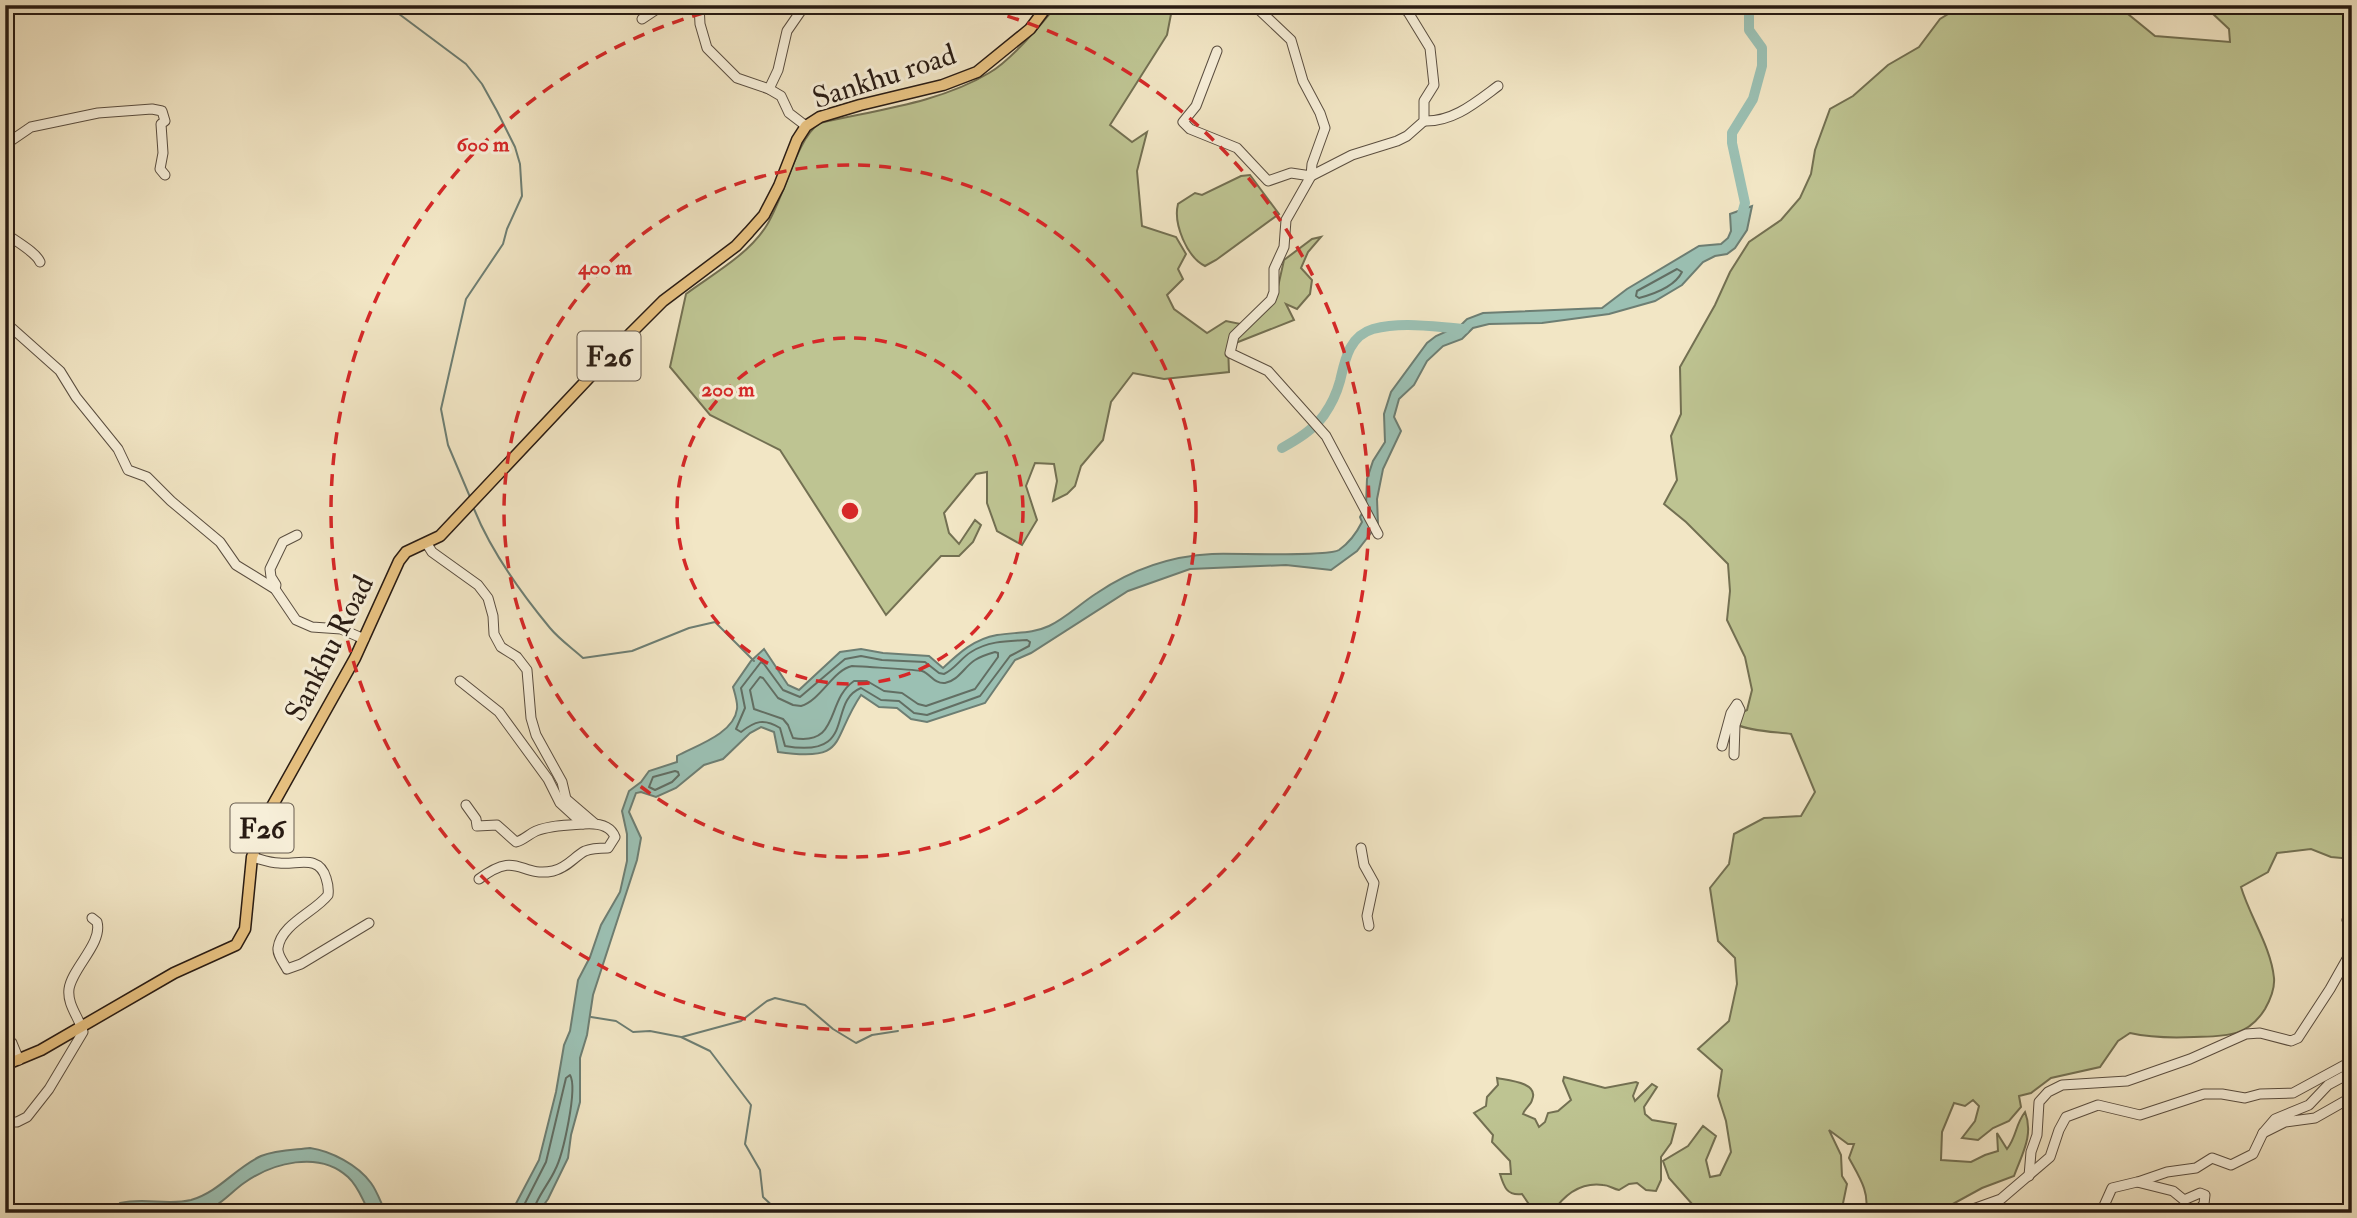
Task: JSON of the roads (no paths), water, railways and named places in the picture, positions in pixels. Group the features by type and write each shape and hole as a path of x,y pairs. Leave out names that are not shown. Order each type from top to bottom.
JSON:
{"main road":[{"name":"Sankhu road","path":"736,246 764,215 797,140 806,126 820,117 943,85 977,72 1030,29 1048,5"},
{"name":"Sankhu Road","path":"5,1065 41,1050 174,973 236,945 245,929 252,857 270,810 312,738 364,639 403,556 440,536 590,374 663,301 736,246"}],"street":[{"path":"642,19 663,5"},
{"path":"699,5 700,24 707,48 737,78 781,96 789,113 806,126"},
{"path":"769,89 778,70 788,31 805,5"},
{"path":"1254,5 1291,40 1303,81 1324,123 1324,133 1312,164 1311,176 1286,220 1284,247 1274,270 1274,292 1271,300 1241,328 1233,339 1230,350 1234,356 1268,371 1320,429 1344,466 1363,509 1378,534"},
{"path":"1400,5 1408,12 1430,48 1434,85 1424,101 1424,121"},
{"path":"1217,51 1196,106 1184,122 1191,129 1237,148 1268,181 1291,173 1311,176 1352,155 1397,141 1424,121 1445,119 1460,113 1498,86"},
{"path":"5,148 31,127 98,113 152,109 162,111 166,121 161,124 163,153 160,169 165,175"},
{"path":"5,233 37,256 40,262"},
{"path":"5,322 60,371 76,397 118,449 128,470 148,477 220,542 236,565 275,589 292,616 302,624 323,629 341,629 364,639"},
{"path":"275,589 271,569 283,542 297,535"},
{"path":"427,544 432,552 478,585 488,598 494,634 501,647 517,657 527,670 531,718 536,735 558,775 566,799 594,823 615,834 614,842 608,848 584,851 570,863 553,871 540,872 504,864 494,867 479,878"},
{"path":"460,681 499,712 548,779 560,803 583,824"},
{"path":"1722,746 1731,713 1737,704 1740,710 1735,725 1734,755"},
{"path":"466,805 476,819 477,826 497,825 516,842 535,831 555,826 594,823"},
{"path":"1361,848 1364,865 1374,883 1367,916 1369,926"},
{"path":"252,857 279,863 308,861 317,864 325,872 328,894 285,933 278,948 279,956 287,969 301,964 369,923"},
{"path":"5,1122 18,1122 27,1117 75,1048 83,1032 69,1001 69,990 99,928 92,918"},
{"path":"2029,1176 2031,1152 2037,1135 2039,1102 2049,1092 2062,1085 2127,1081 2190,1059 2246,1034 2260,1033 2291,1041 2298,1038 2352,950"},
{"path":"5,1035 12,1043 19,1060"},
{"path":"1962,1213 2001,1199 2050,1157 2066,1117 2098,1105 2140,1115 2204,1094 2245,1098 2260,1094 2293,1093 2352,1060"},
{"path":"2087,1213 2103,1208 2112,1188 2167,1172 2196,1168 2212,1158 2231,1165 2244,1160 2253,1154 2263,1133 2275,1119 2309,1105 2328,1085 2352,1072"},
{"path":"2263,1133 2285,1122 2315,1118 2352,1097"},
{"path":"2137,1182 2173,1191 2184,1200 2200,1193 2205,1195 2204,1204 2196,1213"}],"water":[{"path":"1752,206 1747,230 1735,248 1727,254 1703,262 1682,285 1655,301 1609,314 1542,323 1489,324 1473,328 1462,339 1443,346 1427,361 1414,385 1399,399 1394,417 1401,431 1383,469 1377,499 1378,524 1357,551 1331,570 1286,565 1190,569 1128,591 1031,653 1015,660 985,703 927,722 911,719 897,708 879,707 861,695 840,736 827,750 817,754 778,752 774,732 761,727 750,733 723,759 704,765 676,788 656,797 636,793 629,812 641,838 637,860 593,995 587,1035 580,1058 580,1102 568,1158 538,1213 511,1213 539,1160 556,1092 564,1045 570,1031 578,980 590,957 601,925 620,892 627,861 627,834 622,811 629,791 641,782 649,771 677,762 677,756 713,738 729,725 737,709 733,687 751,661 764,649 788,685 799,690 840,652 861,649 929,656 943,668 974,643 997,635 1049,626 1110,585 1167,561 1212,554 1299,554 1339,550 1362,522 1360,517 1366,506 1367,479 1373,461 1385,442 1384,414 1391,392 1427,343 1467,319 1483,313 1602,308 1627,289 1699,246 1721,244 1731,231 1730,214"},
{"path":"310,1148 335,1156 359,1170 373,1186 386,1213 370,1213 355,1185 336,1169 323,1164 296,1162 255,1176 215,1206 205,1210 166,1214 114,1213 120,1203 129,1201 191,1200 210,1191 261,1156"}],"waterway":[{"path":"387,5 466,64 482,84 497,111 515,147 520,164 522,196 503,244 466,299 441,409 448,445 470,497"},
{"path":"1740,221 1745,203 1732,133 1753,99 1762,66 1762,48 1749,30 1749,5"},
{"path":"1282,448 1310,430 1324,415 1337,390 1349,350 1365,332 1396,325 1464,329"},
{"path":"474,509 498,556 528,601 554,632 583,658 632,651 689,628 715,622 754,661"},
{"path":"682,1037 741,1021 775,998 805,1005 833,1029 856,1043 872,1035 898,1031"},
{"path":"591,1017 616,1021 633,1032 650,1031 681,1037 710,1051 751,1105 745,1144 760,1170 763,1197 780,1213"}]}
